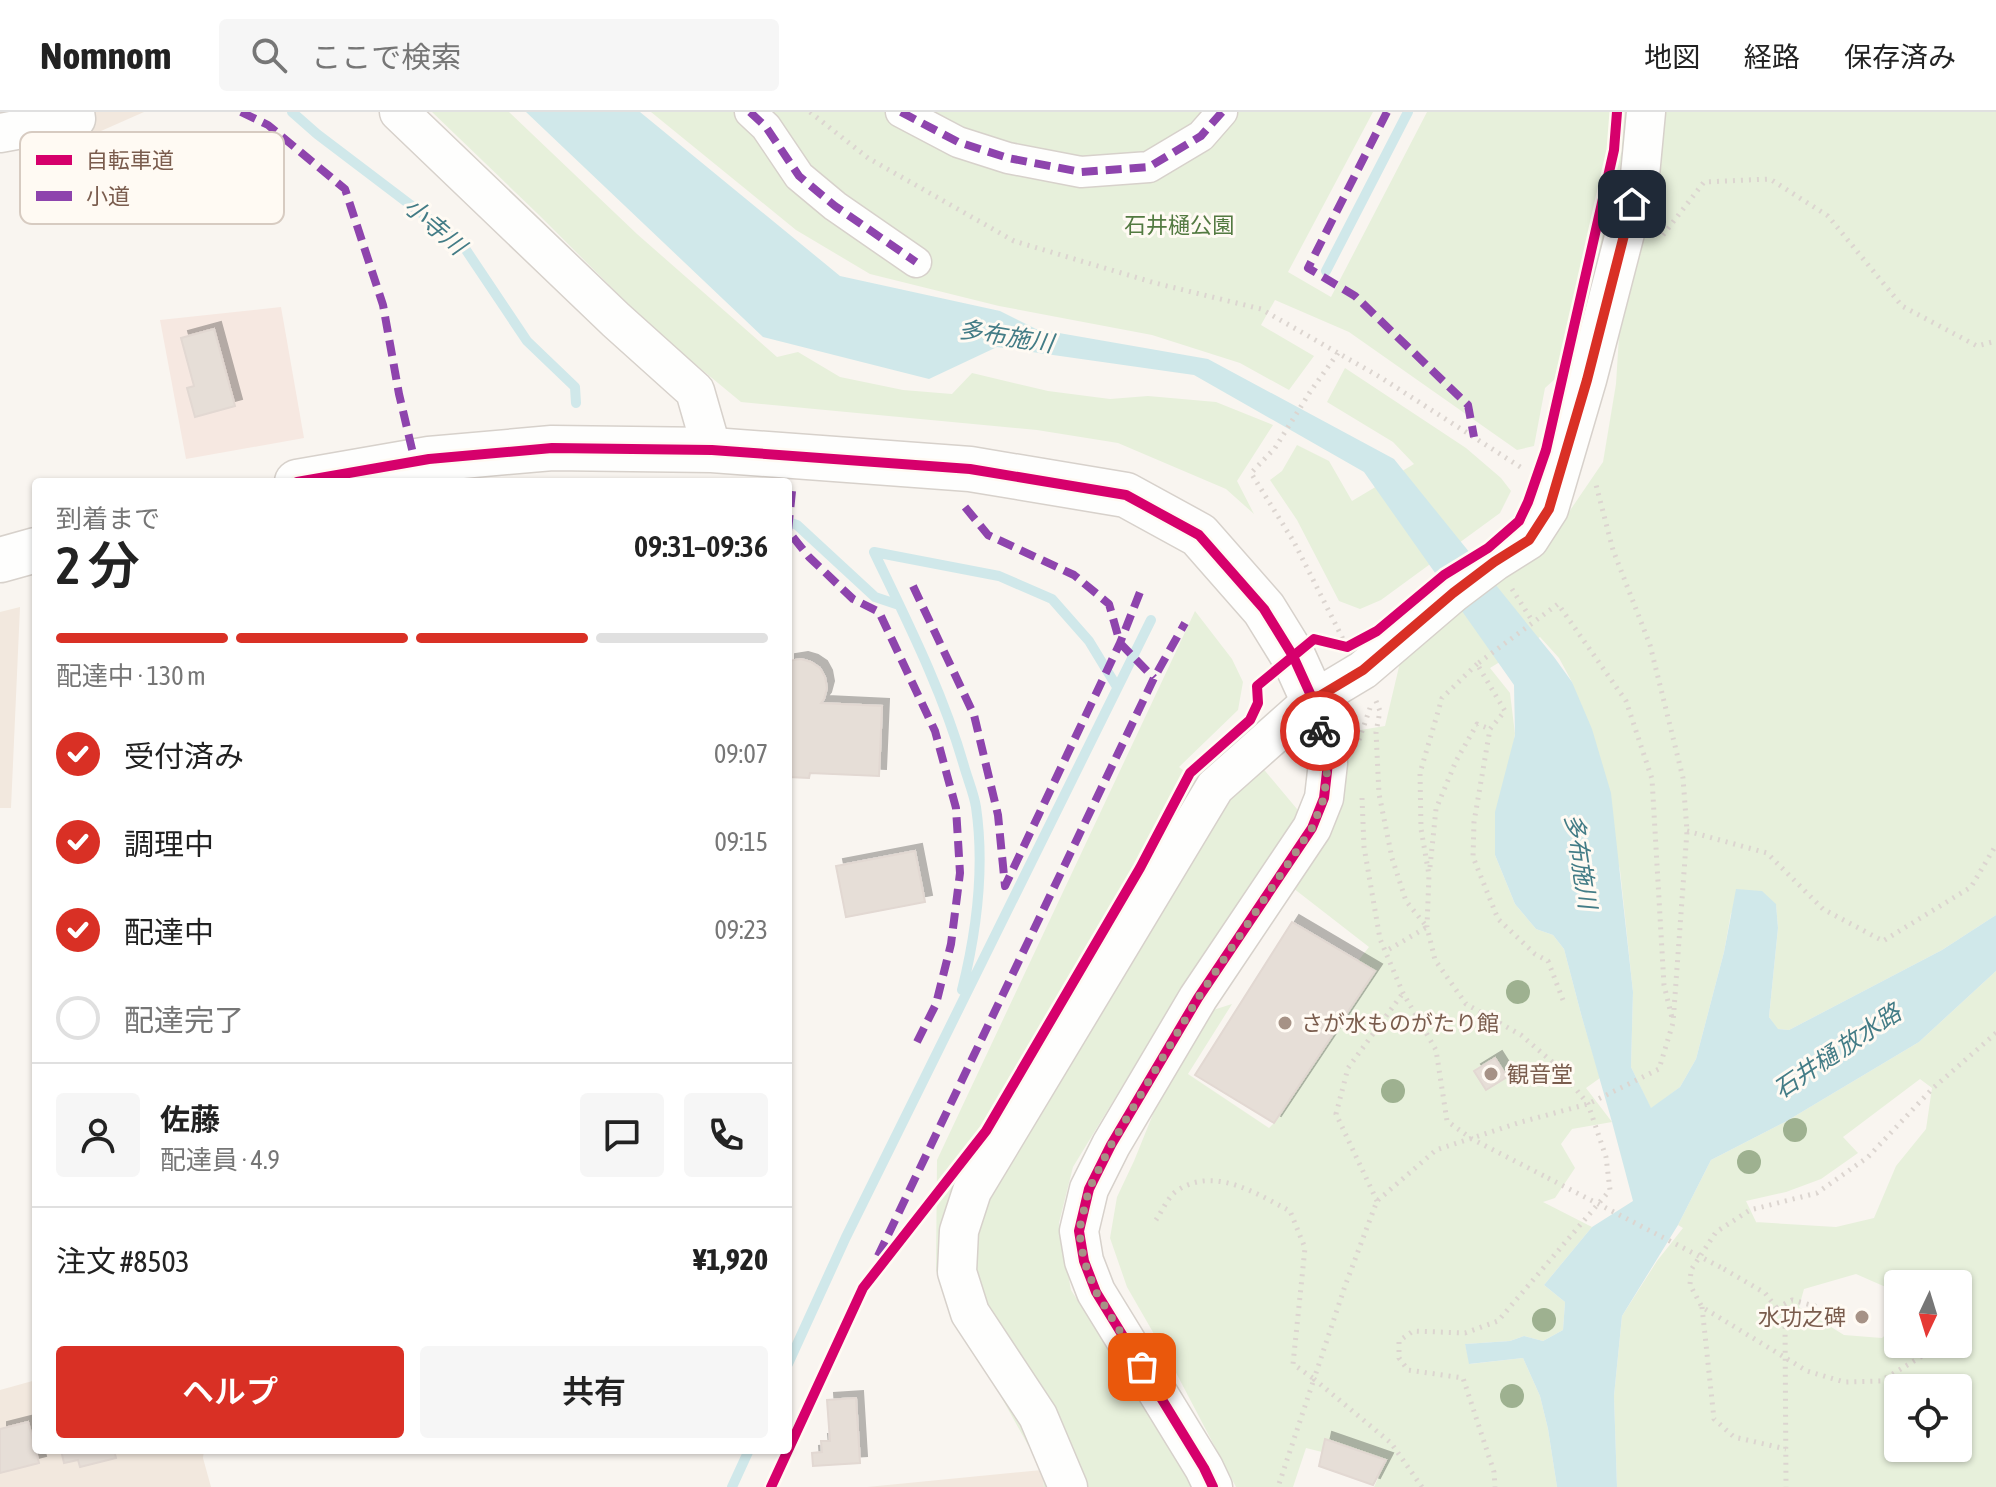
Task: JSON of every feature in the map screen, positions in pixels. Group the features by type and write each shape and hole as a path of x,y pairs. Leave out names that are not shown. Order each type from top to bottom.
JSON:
{"street":[{"path":"0,133 76,119 75,112"},
{"path":"399,112 616,320 695,391 712,450"},
{"path":"750,112 766,127 799,176 835,206 916,262"},
{"path":"901,112 958,142 1008,158 1081,172 1149,167 1201,136 1222,112"},
{"path":"1068,1487 1038,1416 970,1313 957,1272 959,1231 972,1191 1215,787 1313,700 1363,670 1453,593 1529,540 1549,509 1587,380 1640,175 1646,112"},
{"path":"320,478 429,459 552,448 712,450 970,469 1126,495 1199,535 1264,609 1293,656 1313,700 1328,763 1324,798 1312,828 1198,998 1111,1145 1089,1189 1079,1231 1084,1261 1096,1292 1213,1487"},
{"path":"0,560 32,551"}],"path":[{"path":"810,112 868,158 1014,241 1155,283 1261,309 1380,377 1555,490 1601,506"},
{"path":"1659,247 1664,233 1704,182 1770,179 1828,216 1902,306 1977,346 1996,341"},
{"path":"1338,353 1275,448 1251,473 1294,542 1347,647 1363,670"},
{"path":"1278,1487 1345,1286 1377,1201 1436,1150 1588,1104 1659,1069 1673,1023 1687,831 1683,778 1650,645 1613,550 1593,472"},
{"path":"1429,875 1421,829 1420,773 1442,698 1477,664 1558,604 1626,701 1652,779 1664,985 1673,1023"},
{"path":"1477,664 1505,711 1490,729 1474,822 1473,857 1498,919 1535,954 1548,961 1563,1000"},
{"path":"1360,754 1359,739 1374,695 1380,711 1376,732 1379,794 1392,858 1406,901 1427,927"},
{"path":"1490,729 1477,724 1456,761 1436,809 1427,927 1435,960 1466,1004 1521,1035 1557,1066 1588,1104 1606,1157 1610,1190 1498,1321 1465,1333 1413,1331 1399,1341 1399,1358 1408,1370 1463,1378 1494,1472 1495,1487"},
{"path":"1361,785 1364,847 1380,939 1403,993 1436,1050 1447,1121 1472,1139 1765,1293 1785,1319 1786,1487"},
{"path":"1687,831 1767,853 1823,909 1883,941 1971,887 1996,845"},
{"path":"1386,951 1427,927"},
{"path":"1377,1201 1336,1114 1348,1068 1403,993"},
{"path":"1786,1449 1734,1437 1714,1419 1702,1307 1690,1285 1691,1270 1716,1232 1750,1210 1817,1193 1868,1157 1932,1089 1996,1033"},
{"path":"1156,1220 1175,1191 1200,1180 1241,1186 1290,1211 1305,1248 1293,1364 1391,1443 1422,1487"},
{"path":"1777,1308 1792,1300 1830,1310"},
{"path":"1702,1307 1807,1371 1844,1382 1881,1381 1919,1358"}],"shaded area":[{"path":"0,112 144,112 101,131 20,132 20,141 0,144"},
{"path":"281,307 304,438 186,459 160,320"},
{"path":"20,607 11,808 0,808 0,612"},
{"path":"32,1381 32,1454 204,1454 211,1487 0,1487 0,1390"},
{"path":"1042,1470 1044,1487 867,1487"}],"green space":[{"path":"432,112 509,112 637,234 777,357 798,352 840,377 903,390 952,394 972,373 1048,391 1110,399 1148,396 1216,402 1273,425 1237,481 1254,514 1226,489 1118,443 1037,430 741,402 655,331"},
{"name":"石井樋公園","path":"651,112 1373,112 1288,272 1331,297 1427,112 1996,112 1996,915 1942,950 1789,1030 1777,1029 1769,1017 1778,928 1776,905 1731,913 1696,1059 1680,1087 1651,1109 1631,1067 1633,992 1620,870 1572,682 1559,658 1540,637 1490,668 1510,693 1515,734 1495,855 1515,904 1536,929 1553,935 1564,949 1600,1078 1586,1088 1612,1122 1572,1129 1561,1144 1575,1168 1555,1198 1543,1202 1592,1227 1544,1285 1565,1302 1563,1330 1543,1341 1524,1336 1510,1341 1465,1344 1470,1364 1523,1358 1540,1396 1557,1487 1374,1487 1386,1460 1325,1439 1322,1452 1306,1448 1293,1487 1236,1487 1127,1287 1110,1238 1117,1197 1164,1087 1210,1011 1232,1004 1188,1074 1269,1128 1375,972 1358,961 1369,947 1293,888 1340,793 1342,733 1385,726 1402,654 1556,531 1603,462 1616,384 1620,320 1545,388 1534,446 1517,450 1349,332 1275,300 1261,325 1314,356 1289,390 1240,363 1152,335 999,306 870,274 796,230"},
{"path":"1345,368 1466,448 1501,478 1511,491 1500,513 1381,600 1360,609 1339,601 1297,520 1270,480 1282,471 1297,445 1329,461 1352,501 1414,464 1393,442 1327,402"},
{"path":"1195,611 1232,659 1243,682 1238,710 1179,767 1222,800 1261,766 1302,815 1187,980 1073,1167 1059,1223 1071,1290 1195,1487 1044,1487 1042,1470 952,1309 936,1270 937,1160"},
{"path":"1996,971 1996,1487 1617,1487 1614,1396 1622,1316 1657,1261 1683,1228 1678,1225 1711,1160 1785,1122 1919,1042","holes":["1920,1079 1932,1088 1926,1129 1896,1166 1874,1218 1836,1227 1756,1222 1746,1201 1786,1192 1821,1179 1858,1153 1843,1137"]}],"water":[{"path":"526,112 640,112 840,276 1000,311 1036,329 1208,359 1394,459 1554,657 1572,682 1592,729 1611,793 1633,992 1631,1067 1651,1108 1680,1087 1696,1059 1724,952 1736,889 1762,891 1776,904 1778,928 1769,1017 1778,1029 1789,1030 1942,950 1996,915 1996,971 1919,1042 1785,1122 1711,1160 1678,1225 1622,1316 1614,1396 1617,1487 1557,1487 1540,1396 1523,1358 1469,1364 1465,1344 1510,1341 1524,1336 1543,1341 1563,1330 1565,1302 1544,1285 1592,1227 1633,1201 1564,949 1553,935 1536,929 1515,904 1495,855 1495,812 1515,735 1514,685 1364,472 1194,375 997,347 929,379 763,337"}],"building":[{"path":"214,329 235,406 195,417 187,388 194,386 181,338"},
{"path":"801,659 820,668 827,688 821,703 882,706 879,776 810,773 809,778 792,777 792,660"},
{"path":"915,851 925,902 846,917 836,866"},
{"name":"さが水ものがたり館","path":"1292,922 1375,971 1274,1123 1195,1075"},
{"name":"観音堂","path":"1495,1058 1507,1077 1486,1090 1474,1071"},
{"path":"856,1398 860,1463 813,1466 812,1453 822,1452 821,1441 830,1441 827,1400"},
{"path":"28,1422 32,1454 37,1454 39,1463 0,1473 0,1429"},
{"path":"1325,1439 1386,1460 1373,1485 1319,1466"},
{"path":"62,1454 115,1454 116,1458 80,1467 78,1460 64,1463"}],"waterway":[{"name":"小寺川","path":"292,112 462,244 527,341 575,387 576,403"},
{"path":"1326,271 1408,112"},
{"path":"792,523 875,597 899,605"},
{"path":"874,552 935,684 975,802 980,853 978,899 962,990"},
{"path":"874,552 999,576 1052,599 1089,641 1117,687"},
{"path":"792,1355 846,1237 1151,620"},
{"path":"732,1487 747,1454"}],"marked path":[{"path":"241,112 276,132"},
{"path":"750,112 766,127 799,176 835,206 916,262"},
{"path":"901,112 958,142 1008,158 1081,172 1149,167 1201,136 1222,112"},
{"path":"1387,112 1308,268 1355,296 1468,405 1474,437"},
{"path":"284,138 345,189 383,305 415,462"},
{"path":"965,507 988,535 1074,575 1109,604 1120,643 1154,678"},
{"path":"792,536 809,557 853,599 879,612 935,731 956,808 960,873 951,944 936,1004 917,1042"},
{"path":"913,586 974,715 998,815 1005,886 1120,643 1142,587"},
{"path":"878,1256 1154,678 1185,623"}],"cycle path":[{"path":"792,1442 863,1288 986,1131 1140,868 1190,773 1250,720 1258,703 1257,686 1314,639 1347,647 1377,631 1444,575 1488,548 1519,521 1546,450 1614,150 1617,112"},
{"path":"320,478 429,459 552,448 712,450 970,469 1126,495 1199,535 1264,609 1293,656 1313,700 1328,763 1324,798 1312,828 1198,998 1111,1145 1089,1189 1079,1231 1084,1261 1096,1292 1213,1487"},
{"path":"771,1487 786,1454"}],"way so far":[{"path":"1142,1367 1096,1292 1084,1261 1079,1231 1089,1189 1111,1145 1198,998 1312,828 1324,798 1328,763 1320,731"}],"place":[{"name":"さが水ものがたり館","path":"1285,1023"},
{"name":"観音堂","path":"1491,1074"},
{"name":"水功之碑","path":"1862,1317"}],"route":[{"path":"1320,731 1313,700 1363,670 1453,593 1529,540 1549,509 1587,380 1632,204"}],"water label":[{"name":"多布施川","path":"1006,336"},
{"name":"多布施川","path":"1581,861"},
{"name":"石井樋 放水路","path":"1837,1051"}]}
